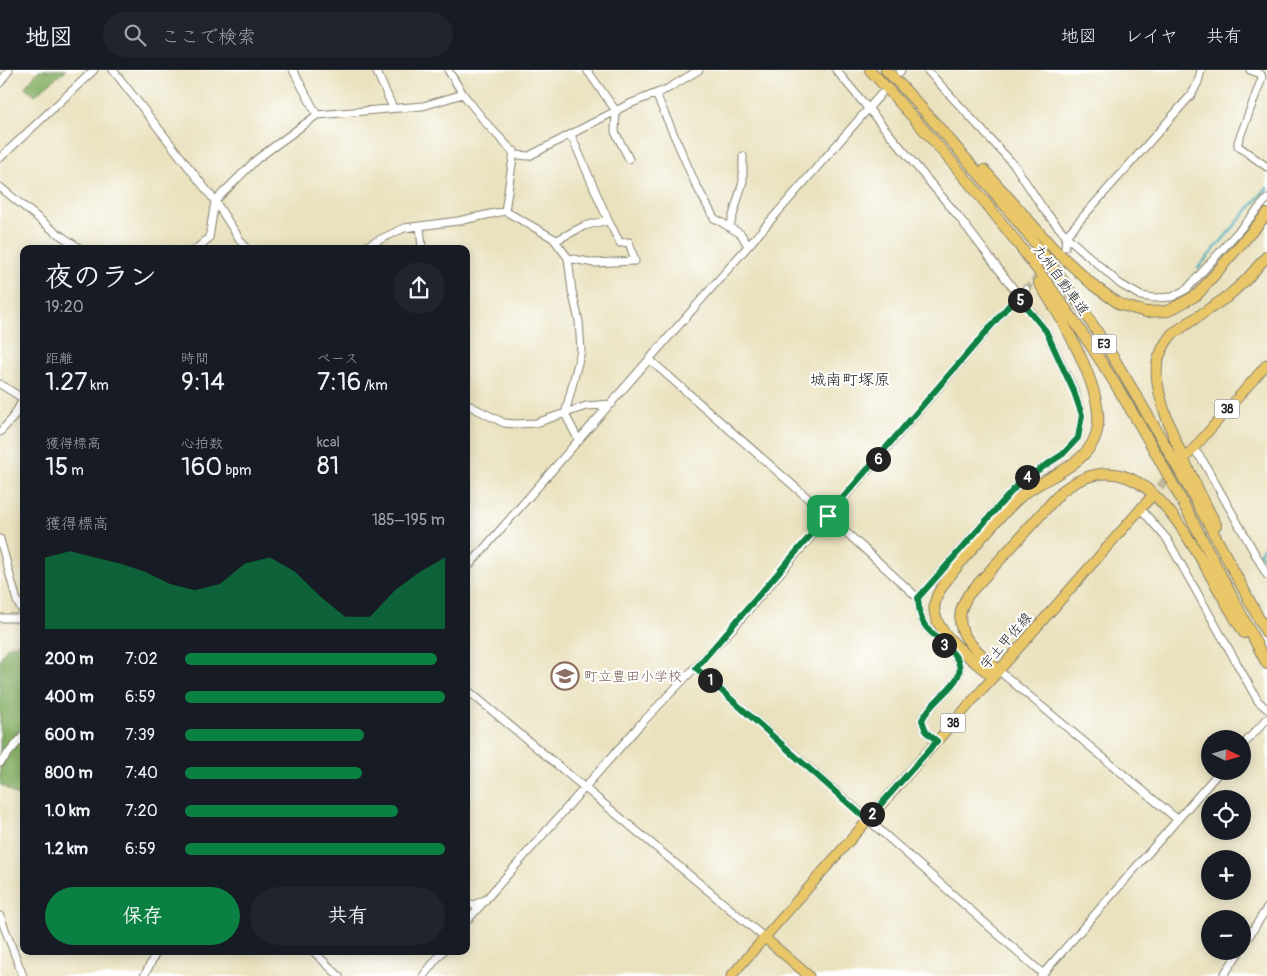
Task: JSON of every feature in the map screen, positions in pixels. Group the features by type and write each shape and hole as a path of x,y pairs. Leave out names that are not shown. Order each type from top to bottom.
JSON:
{"highway":[{"name":"九州自動車道","path":"870,70 951,161 1037,268 1100,361 1157,455 1267,664"},
{"name":"九州自動車道","path":"886,70 1007,208 1046,257 1088,318 1163,440 1267,634"},
{"path":"900,84 906,82 1054,249 1094,286 1127,308 1157,313 1168,311 1188,301 1203,288 1267,214"},
{"path":"951,161 1057,311 1073,341 1094,391 1098,415 1095,437 1084,454 1031,489 1016,502 946,580 936,599 934,609 941,629 996,674"},
{"path":"1267,256 1246,280 1227,297 1172,334 1160,354 1157,379 1162,403 1190,472 1253,599 1267,634"},
{"path":"996,674 962,634 960,615 963,604 986,574 1062,491 1084,478 1107,475 1132,480 1152,491 1162,500 1184,530 1267,673"}],"main road":[{"name":"38","path":"1191,451 1267,364"},
{"name":"宇土甲佐線","path":"731,976 1150,497"},
{"path":"765,938 809,976"}],"street":[{"path":"0,83 9,70"},
{"path":"0,158 94,70"},
{"path":"113,70 215,201 243,245"},
{"path":"293,70 317,115"},
{"path":"376,70 393,108"},
{"path":"448,70 463,94 486,123 516,155 529,156 616,111 687,79 699,70"},
{"path":"587,70 616,111 615,132 629,159"},
{"path":"836,70 958,216 1017,296 1046,331 1074,392 1082,415 1078,438 1063,454 1020,482 918,598"},
{"path":"927,70 1015,166 1044,210 1066,236 1127,288 1141,296 1172,296 1187,289 1267,199"},
{"path":"1065,247 1066,236 1192,94 1201,70"},
{"path":"1250,70 1261,74 1262,78 1238,146 1267,167"},
{"path":"201,245 209,238 215,201 257,159 317,115 423,106 463,94"},
{"path":"656,94 695,183 714,218 741,234 748,246"},
{"path":"470,564 612,404 880,94"},
{"path":"568,258 594,263 635,261 629,242 620,242 608,220 571,135"},
{"path":"505,211 514,151"},
{"path":"730,226 743,181 743,156"},
{"path":"0,187 54,231 75,245"},
{"path":"368,245 404,228 505,211 555,241 568,258 572,291 579,321 581,351 566,414 579,441"},
{"path":"555,241 584,226 608,220"},
{"path":"420,226 422,245"},
{"path":"470,917 638,727 696,668 1017,296 1026,289"},
{"path":"649,359 828,516 918,598 919,611 925,626 957,659 960,667 958,676 926,710 922,720 926,732 937,741"},
{"path":"0,384 20,396"},
{"path":"470,406 504,423 536,423 586,406 612,404"},
{"path":"0,432 12,419 20,406"},
{"path":"1191,451 1203,461 1267,575"},
{"path":"1140,508 1167,539 1258,701 1267,709"},
{"path":"0,539 20,607"},
{"path":"0,618 20,618"},
{"path":"696,668 1042,975 1212,780"},
{"path":"996,674 1177,820"},
{"path":"470,692 765,938"},
{"path":"1251,736 1267,719"},
{"path":"0,763 20,740"},
{"path":"470,904 474,905 486,899"},
{"path":"1251,933 1267,908"},
{"path":"0,916 23,976"},
{"path":"144,976 155,955"},
{"path":"317,955 339,976"},
{"path":"423,976 440,955"},
{"path":"1223,976 1234,960"}],"green space":[{"path":"39,70 66,70 35,95 25,87"},
{"path":"20,642 20,798 0,784 0,659 7,647"}],"waterway":[{"path":"1198,268 1267,188"},
{"path":"1267,544 1259,553 1267,560"}],"tunnel":[{"path":"1026,289 1061,251"},
{"path":"1151,497 1172,473"}],"place":[{"name":"町立豊田小学校","path":"565,676"}],"district":[{"name":"城南町塚原","path":"850,380"}],"route":[{"path":"1017,296 1046,331 1074,392 1082,415 1078,438 1063,454 1020,482 918,598 919,611 925,626 957,659 960,667 958,676 926,710 922,720 926,732 937,741 867,820 696,668 828,516 1017,296"}]}
